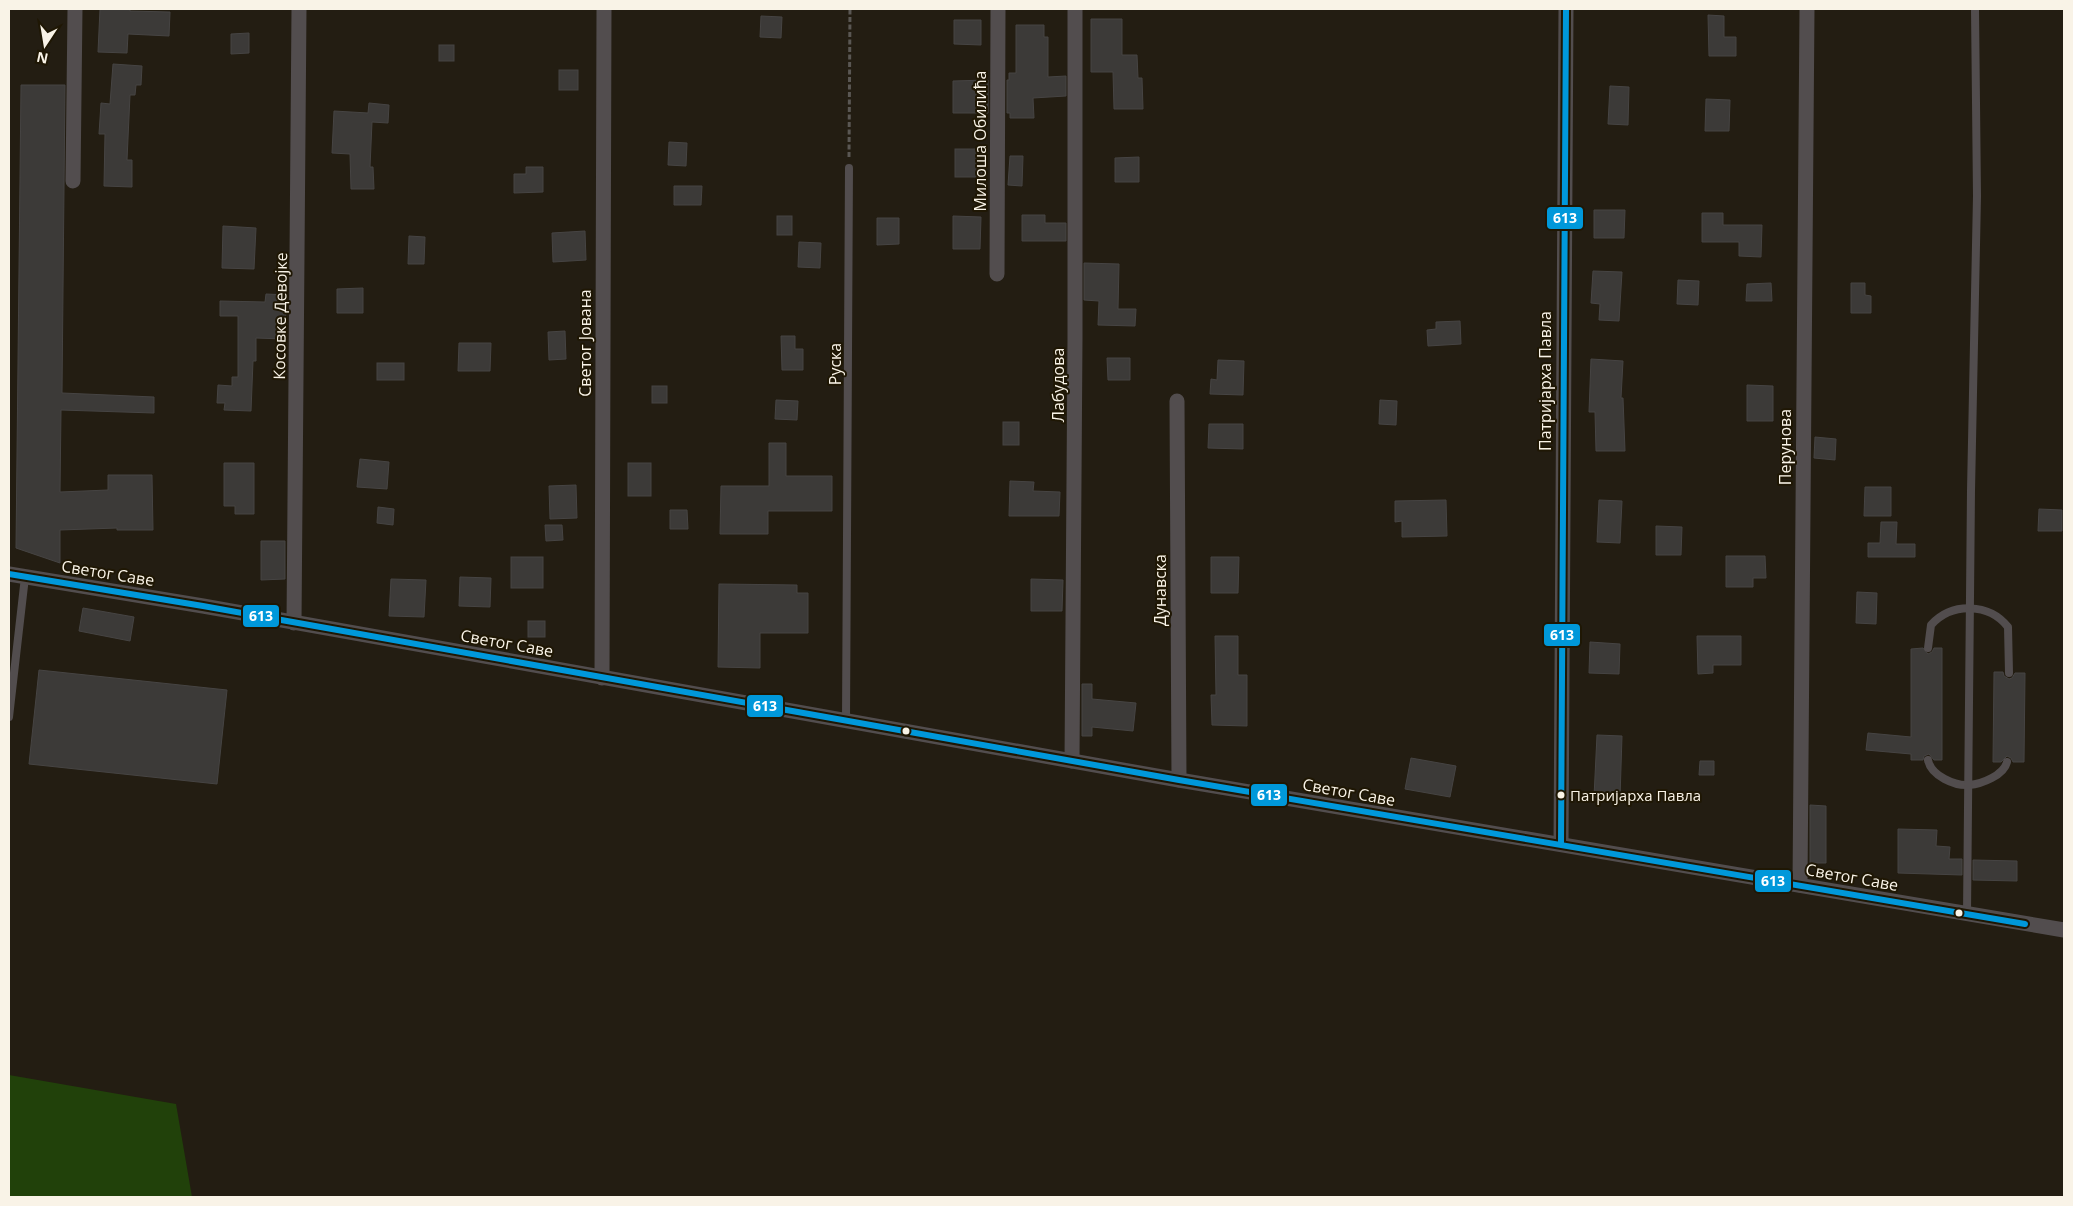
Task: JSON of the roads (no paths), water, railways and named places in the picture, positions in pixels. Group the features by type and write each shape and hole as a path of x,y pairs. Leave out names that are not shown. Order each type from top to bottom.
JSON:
{"street":[{"path":"73,181 75,9"},
{"name":"Косовке Девојке","path":"294,623 300,9"},
{"name":"Светог Јована","path":"602,678 604,9"},
{"name":"Милоша Обилића","path":"997,274 998,9"},
{"name":"Лабудова","path":"1072,761 1076,339 1075,9"},
{"name":"Патријарха Павла","path":"1561,844 1566,9"},
{"name":"Перунова","path":"1800,885 1807,9"},
{"name":"Дунавска","path":"1177,401 1179,780"},
{"name":"Светог Саве","path":"9,574 1179,780 2064,930"}],"lane":[{"path":"1967,914 1977,196 1974,9"},
{"name":"Руска","path":"846,720 849,168"},
{"path":"9,717 25,577"},
{"path":"1928,648 1931,626 1944,613 1970,609 1995,614 2008,627 2010,638 2009,672"},
{"path":"1928,760 1929,766 1946,780 1969,785 1999,774 2006,768 2007,762"}],"place":[{"name":"Патријарха Павла","path":"1561,795"}]}
